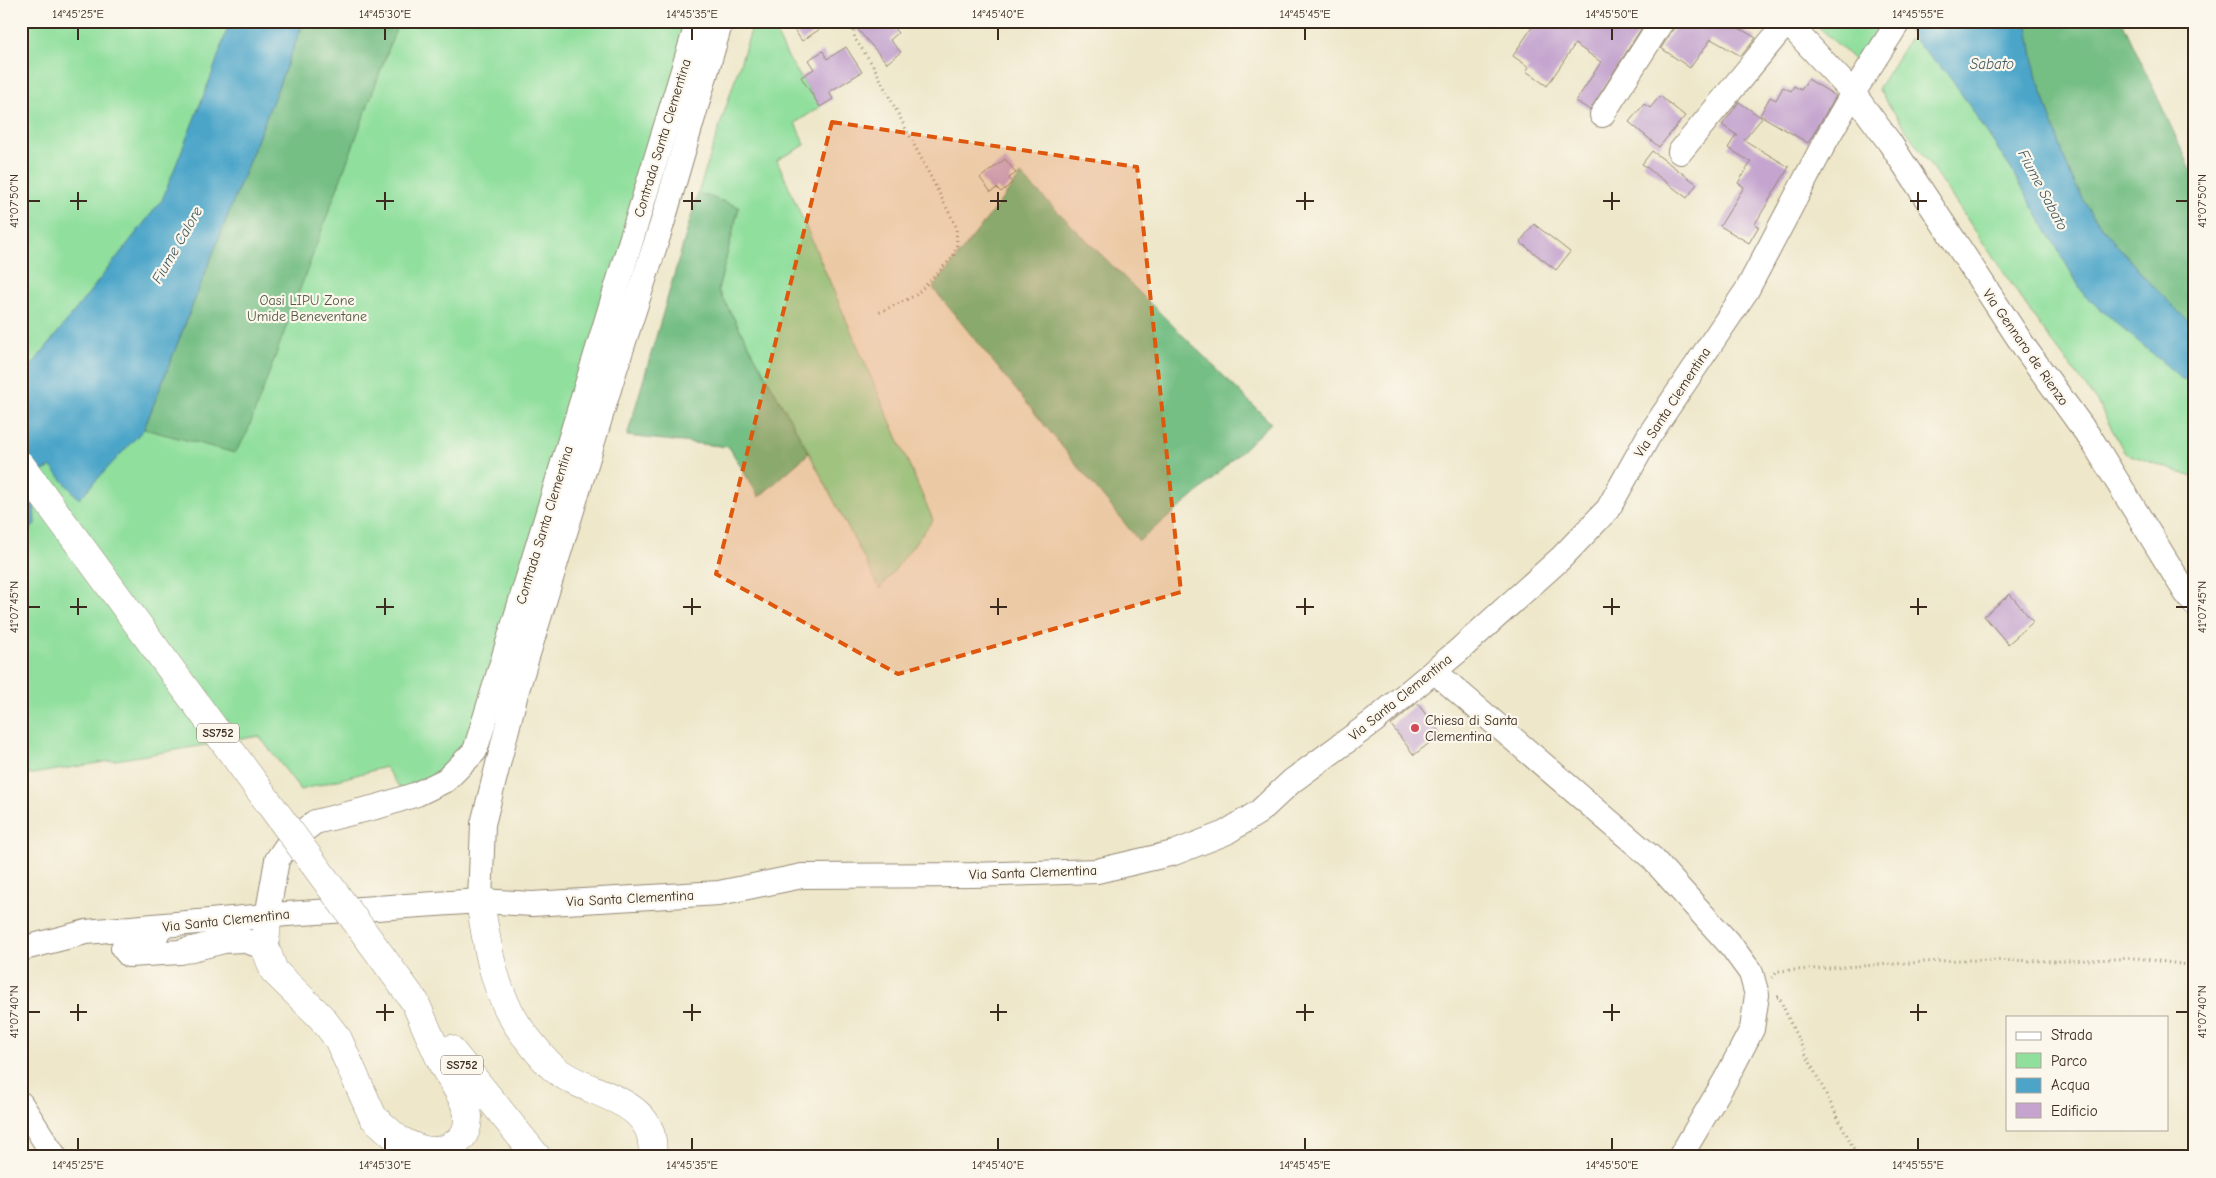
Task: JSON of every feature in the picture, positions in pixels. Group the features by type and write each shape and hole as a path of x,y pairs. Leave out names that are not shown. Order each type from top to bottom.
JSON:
{"highway":[{"name":"SS752","path":"21,465 415,1002 537,1157"},
{"path":"480,901 489,959 505,1000 522,1032 556,1070 594,1091 631,1107 642,1117 649,1129 649,1151"},
{"path":"267,917 265,947 274,971 321,1017 338,1039 373,1117 418,1157"},
{"path":"394,1137 414,1148 435,1152 451,1147 457,1142 465,1134 468,1123 466,1108 444,1066 415,1002"},
{"path":"512,1127 548,1157"}],"street":[{"name":"Contrada Santa Clementina","path":"267,917 277,860 290,840 316,822 380,806 418,794 446,780 475,752 698,21"},
{"name":"Contrada Santa Clementina","path":"480,901 483,824 516,693 616,366 662,224 721,21"},
{"path":"1602,115 1662,21"},
{"name":"Via Santa Clementina","path":"21,948 86,932 480,901 532,904 719,893 802,876 972,875 1097,871 1174,853 1225,833 1259,812 1292,781 1374,720 1434,671 1561,558 1608,509 1648,437 1747,290 1853,93 1899,21"},
{"path":"1680,152 1786,22"},
{"name":"Via Gennaro de Rienzo","path":"1786,22 1853,93 1890,143 2027,350 2093,442 2186,593 2195,604"},
{"path":"1434,671 1652,858 1732,947 1751,973 1756,995 1752,1029 1726,1079 1680,1157"},
{"path":"185,925 123,948 129,955 153,954 180,952 224,941 242,940 265,947"},
{"name":"Via Santa Clementina","path":"21,963 36,957 63,938"},
{"path":"21,1104 55,1157"}],"path":[{"path":"852,21 855,39 873,65 956,226 957,244 953,257 916,295 876,314"},
{"path":"1756,995 1778,971 1958,960 2066,961 2137,958 2195,966"},
{"path":"1756,995 1779,997 1794,1032 1858,1157"}],"highlighted area":[{"path":"832,122 1137,167 1181,592 898,674 716,574"}],"green space":[{"name":"Oasi LIPU Zone Umide Beneventane","path":"21,21 697,21 478,744 452,772 402,791 385,767 301,790 259,736 21,776"},
{"path":"304,21 399,21 247,433 235,453 144,429"},
{"path":"754,21 793,21 774,30 789,59 820,107 795,123 805,145 777,160 933,520 880,589 809,453 718,290 739,207 698,193"},
{"path":"1812,21 1890,21 1877,41 1858,63"},
{"path":"2027,21 2122,21 2195,178 2195,323 2187,320 2145,278 2091,214 2070,174 2036,75"},
{"path":"1912,35 1917,43 1951,78 2011,169 2182,379 2195,381 2195,478 2125,453 2097,402 2041,327 1878,89"},
{"path":"1021,175 1271,423 1194,496 1139,541 933,288"},
{"path":"698,193 739,207 718,290 809,453 759,497 729,447 627,436"}],"water":[{"name":"Fiume Calore","path":"230,21 304,21 144,429 79,499 51,467 33,476 35,524 21,541 21,379 162,200 212,74"},
{"name":"Sabato","path":"1903,21 2027,21 2036,75 2070,174 2091,214 2145,278 2187,320 2195,323 2195,381 2182,379 2084,295 2011,169 1951,78 1917,43"}],"building":[{"path":"788,21 832,21 802,41"},
{"path":"850,21 888,21 898,33 890,40 901,52 887,63"},
{"path":"1536,21 1646,21 1590,110 1576,101 1601,62 1575,44 1547,86 1526,71 1529,67 1513,56"},
{"path":"1676,21 1727,21 1756,38 1741,56 1711,39 1690,68 1661,48 1674,28"},
{"path":"846,47 862,72 829,92 833,99 820,107 801,77 814,69 808,60 823,51 827,59"},
{"path":"1808,79 1836,96 1808,143 1760,115 1770,97 1776,100 1783,87 1791,91 1794,86 1801,90"},
{"path":"1660,96 1685,116 1659,147 1629,122 1644,104 1650,108"},
{"path":"1739,102 1762,118 1744,140 1789,167 1755,224 1759,226 1749,243 1720,226 1744,187 1738,183 1751,162 1728,148 1736,135 1738,136 1722,125"},
{"path":"1652,151 1697,184 1687,198 1642,164"},
{"path":"1005,159 1016,173 1009,178 1012,183 1001,192 997,188 991,192 980,178"},
{"path":"1534,224 1570,252 1556,270 1520,242"},
{"path":"2010,594 2033,622 2008,644 1984,616"},
{"name":"Chiesa di Santa Clementina","path":"1417,703 1441,734 1414,755 1391,725"}],"place":[{"name":"Chiesa di Santa Clementina","path":"1415,728"}],"water label":[{"name":"Fiume Sabato","path":"2043,190"}]}
